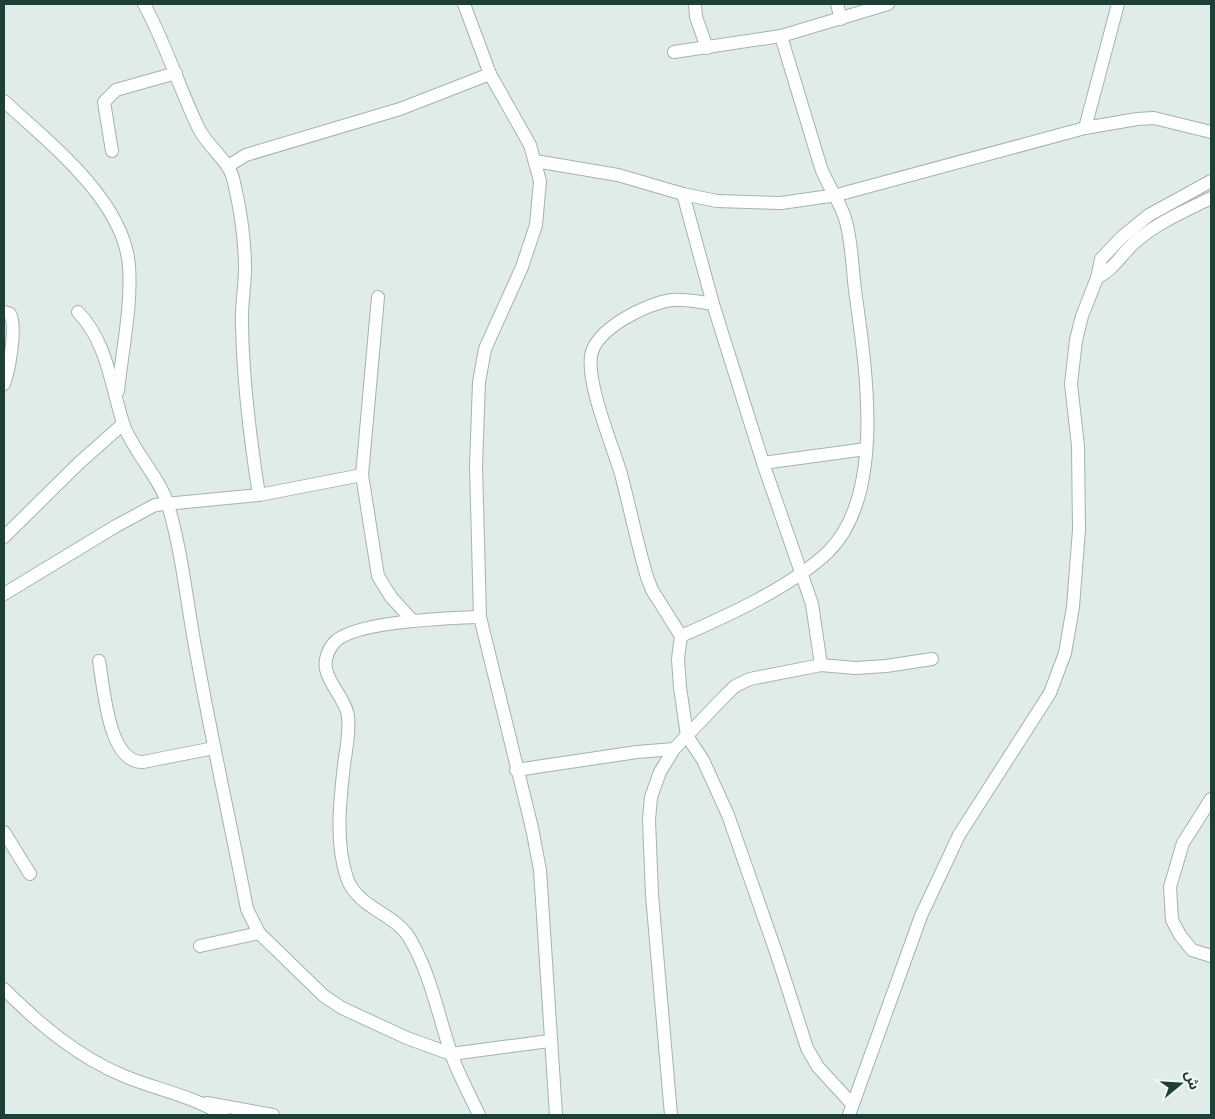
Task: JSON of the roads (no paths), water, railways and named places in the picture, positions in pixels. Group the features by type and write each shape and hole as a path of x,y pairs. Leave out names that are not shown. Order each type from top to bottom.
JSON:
{"street":[{"path":"144,4 200,131 212,151 228,166 232,177 242,225 245,269 241,309 244,384 259,495"},
{"path":"464,4 490,74 530,145 540,181 536,225 522,267 485,349 479,382 476,466 480,617 516,770 532,828 540,870 549,1041 556,1115"},
{"path":"695,4 696,17 707,48"},
{"path":"837,4 841,19"},
{"path":"674,52 781,36 888,4"},
{"path":"1085,128 1118,4"},
{"path":"681,636 709,624 800,574 828,551 839,538 854,510 866,449 867,377 849,237 837,195 830,188 820,168 781,36"},
{"path":"112,151 104,102 109,95 116,90 176,73"},
{"path":"228,166 246,155 400,109 490,74"},
{"path":"4,101 50,142 105,202 117,221 124,240 129,266 117,399"},
{"path":"535,161 618,175 683,194 717,201 781,204 837,195 1085,128 1137,119 1154,118 1211,132"},
{"path":"851,1110 925,907 959,836 1050,693 1065,653 1073,607 1079,530 1078,446 1071,384 1076,340 1082,316 1097,278 1101,259 1122,237 1149,215 1211,181"},
{"path":"683,194 713,304 763,463 812,604 821,666"},
{"path":"1097,278 1111,270 1134,244 1160,223 1211,198"},
{"path":"378,297 362,475 378,576 391,597 412,620"},
{"path":"713,304 672,300 651,306 612,327 599,341 591,355 591,371 596,394 629,504 647,577 652,590 681,636 678,659 680,687 688,736 703,760 728,815 807,1048 818,1067 851,1110"},
{"path":"4,312 10,314 12,323 10,358 4,384"},
{"path":"78,312 94,334 110,373 123,424 168,503 180,554 188,610 214,748 248,909 259,933 324,996 342,1008 407,1038 451,1054 549,1041"},
{"path":"4,537 79,463 123,424"},
{"path":"763,463 866,449"},
{"path":"4,594 143,511 168,503 259,495 362,475"},
{"path":"479,1115 451,1054 423,965 410,938 393,919 370,906 353,892 346,876 341,842 340,807 349,727 345,705 331,686 326,668 327,656 333,644 342,635 412,620 480,617"},
{"path":"671,1115 652,895 649,820 651,797 660,772 674,749 736,686 750,679 821,666 878,667 932,659"},
{"path":"99,661 113,733 121,752 127,758 134,762 143,762 214,748"},
{"path":"516,770 636,752 674,749"},
{"path":"1211,799 1183,843 1170,887 1172,920 1180,935 1192,950 1211,956"},
{"path":"4,832 30,874"},
{"path":"200,946 259,933"},
{"path":"4,990 58,1037 98,1064 150,1086 202,1102 273,1115"},
{"path":"202,1102 224,1115"}]}
